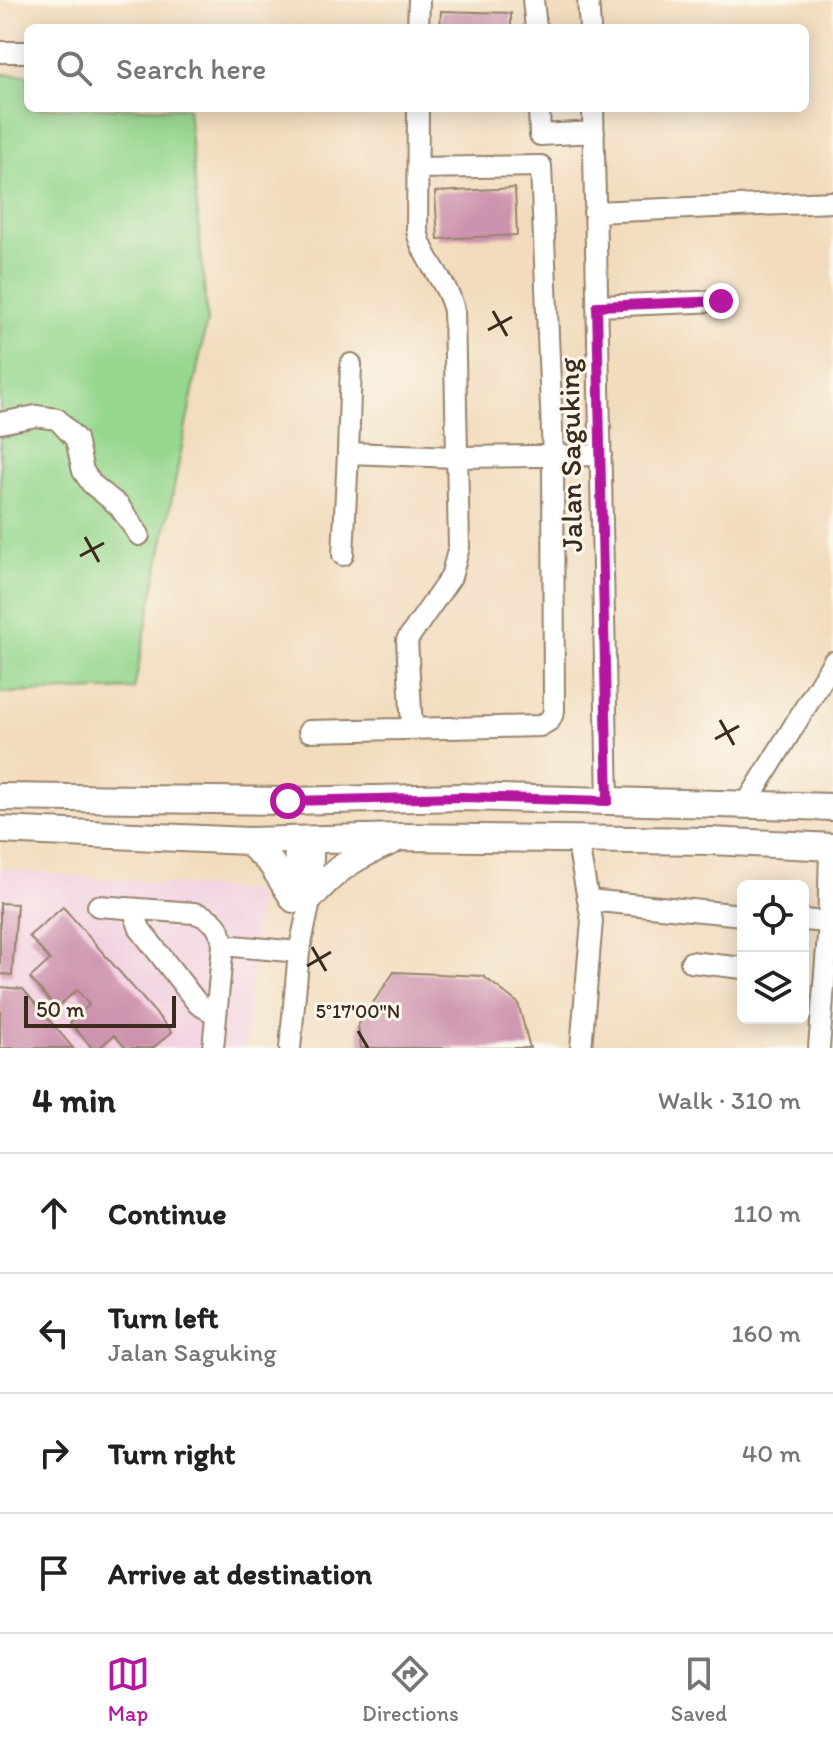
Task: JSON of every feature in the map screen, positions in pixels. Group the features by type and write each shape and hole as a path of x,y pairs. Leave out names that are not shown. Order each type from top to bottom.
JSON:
{"main road":[{"path":"0,797 341,800 462,797 833,807"},
{"path":"261,800 304,836"},
{"path":"304,836 341,800"},
{"path":"0,830 248,841 304,836 403,837 710,841 832,847"},
{"path":"248,841 303,898 345,863 403,837"}],"street":[{"path":"418,24 419,0"},
{"path":"533,0 536,24"},
{"path":"588,0 590,24"},
{"path":"0,52 24,52"},
{"path":"412,728 407,640 451,577 459,547 454,311 447,290 419,244 418,112"},
{"path":"309,731 540,726 550,720 554,711 553,456 539,112"},
{"name":"Jalan Saguking","path":"593,112 608,801"},
{"path":"540,135 594,132"},
{"path":"419,168 541,166"},
{"path":"594,212 833,202"},
{"path":"597,306 721,301"},
{"path":"343,555 351,364"},
{"path":"0,423 36,416 57,419 76,439 83,471 92,484 119,506 139,535"},
{"path":"348,453 456,457 601,455"},
{"path":"745,806 833,662"},
{"path":"290,1048 303,898 304,836"},
{"path":"577,839 592,921 581,1048"},
{"path":"819,1048 832,847"},
{"path":"588,900 737,914"},
{"path":"98,906 206,916 216,924 223,945 213,1048"},
{"path":"133,909 140,929 198,1004 216,1014"},
{"path":"809,920 828,922"},
{"path":"223,945 299,952"},
{"path":"691,962 737,967"},
{"path":"809,975 825,977"}],"shaded area":[{"path":"0,869 258,892 245,1048 0,1048"}],"green space":[{"path":"0,74 24,75 24,112 188,112 207,320 134,689 0,693"}],"building":[{"path":"441,11 511,13 511,24 440,24"},
{"path":"515,188 517,235 438,239 435,192"},
{"path":"0,903 17,904 12,975 0,974"},
{"path":"63,907 172,1032 153,1048 126,1048 114,1035 99,1048 92,1048 70,1023 89,1005 77,990 56,1008 30,978 50,960 29,936"},
{"path":"394,972 483,976 518,1003 530,1048 361,1048 358,1025"},
{"path":"0,987 23,989 73,1048 0,1048"}],"route":[{"path":"288,801 462,797 608,801 597,306 721,301"}]}
